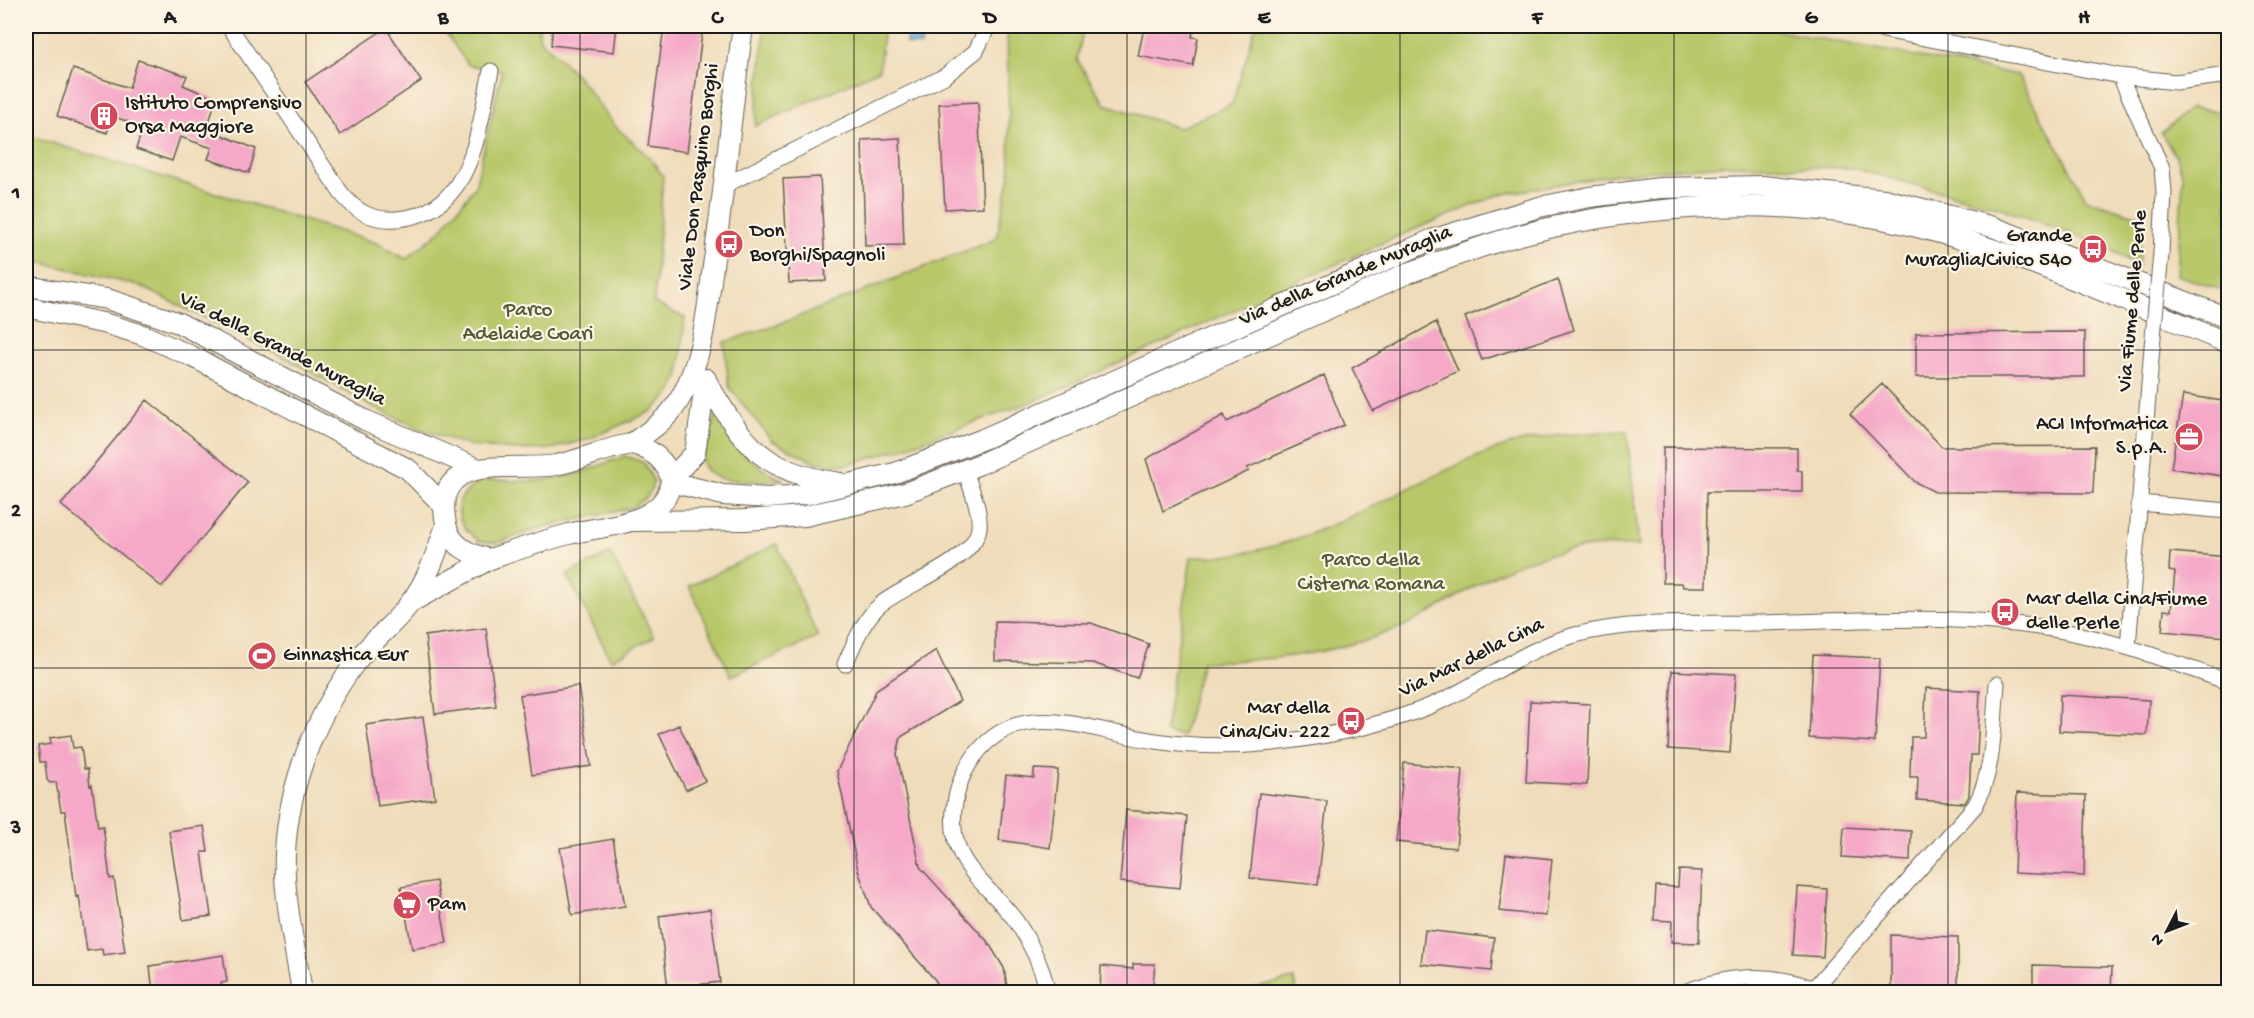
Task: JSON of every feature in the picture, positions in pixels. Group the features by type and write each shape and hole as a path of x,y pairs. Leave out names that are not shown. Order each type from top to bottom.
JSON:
{"street":[{"path":"229,26 341,193 354,208 373,218 400,219 414,216 428,210 450,194 465,172 474,153 491,71"},
{"name":"Viale Don Pasquino Borghi","path":"631,444 668,415 678,402 690,376 703,334 725,185 743,26"},
{"path":"725,185 945,76 976,51 988,26"},
{"path":"1863,26 2120,76 2176,82 2229,75"},
{"name":"Via Fiume delle Perle","path":"2120,76 2162,168 2164,192 2161,254 2128,646"},
{"name":"Via della Grande Muraglia","path":"671,481 747,498 808,494 895,473 983,439 1431,240 1510,214 1615,193 1700,186 1762,186 1884,199 2004,231 2229,318"},
{"name":"Via della Grande Muraglia","path":"632,520 745,520 817,514 905,493 965,470 1408,273 1476,248 1529,233 1653,210 1729,207 1793,209 1851,214 1905,224 1999,251 2229,343"},
{"name":"Via della Grande Muraglia","path":"26,286 107,299 179,323 365,420 476,468"},
{"path":"26,307 107,324 143,335 191,356 408,470 445,516 451,536 462,549 490,559"},
{"name":"Viale Don Pasquino Borghi","path":"632,520 659,505 667,495 671,481 695,453 706,382 703,334"},
{"path":"706,382 730,423 758,453 803,475 851,485"},
{"path":"302,993 285,877 289,830 297,784 312,740 334,696 361,655 411,602 434,559 445,516 448,490 455,480 476,468 523,468 554,465 631,444 647,449 660,459 671,481"},
{"path":"844,664 863,627 878,607 905,588 950,563 972,543 979,528 978,516 965,470"},
{"path":"2139,503 2229,512"},
{"path":"411,602 490,559 570,533 632,520"},
{"name":"Via Mar della Cina","path":"1048,993 1026,936 965,864 957,847 954,829 956,795 963,774 983,746 1009,726 1048,720 1150,740 1208,746 1234,746 1304,739 1359,728 1418,711 1553,643 1573,636 1629,627 1885,620 1975,621 2062,631 2128,646 2229,682"},
{"path":"1685,993 1717,982 1758,977 1787,980 1817,991 1975,806 1983,790 1988,766 1997,684"}],"green space":[{"name":"Parco Adelaide Coari","path":"441,26 539,26 539,38 579,78 615,126 651,159 663,176 654,303 685,318 679,376 671,392 652,411 589,439 550,449 514,450 470,446 420,429 375,408 293,362 140,286 26,259 26,135 377,243 406,259 440,231 475,187 502,71 468,65"},
{"path":"765,26 884,26 879,70 755,126"},
{"path":"1007,26 1084,26 1077,60 1105,104 1179,128 1232,104 1256,26 1751,26 2018,75 2087,200 2142,217 2138,266 2106,247 1998,207 1852,168 1722,165 1618,174 1498,195 1396,237 1034,401 903,448 846,465 817,463 772,441 729,387 724,342 777,325 996,239 1010,175"},
{"path":"2190,108 2228,113 2228,292 2177,275 2183,178 2178,160 2161,133"},
{"path":"717,411 728,433 743,453 772,475 784,480 738,481 714,476 706,470 702,458"},
{"name":"Parco della Cisterna Romana","path":"1627,431 1639,546 1581,548 1524,562 1489,578 1402,627 1343,647 1274,658 1202,662 1183,736 1165,732 1191,557 1233,555 1274,546 1314,532 1467,461 1506,446 1581,433"},
{"path":"625,456 643,462 654,481 648,496 631,508 540,528 497,543 479,541 466,530 460,519 458,505 461,498 470,488 483,480 534,481 574,475"},
{"path":"777,544 818,637 731,676 689,586"},
{"path":"610,553 654,637 611,660 567,575"},
{"path":"1294,979 1297,992 1237,992"}],"water":[{"path":"907,26 923,26 921,46 906,44"}],"building":[{"path":"553,26 617,26 614,52 551,45"},
{"path":"664,26 703,26 687,152 648,146"},
{"path":"1150,26 1194,26 1192,37 1198,38 1193,66 1138,56 1144,28 1150,29"},
{"path":"386,28 421,81 340,135 305,82"},
{"name":"Istituto Comprensivo Orsa Maggiore","path":"138,60 187,76 183,85 216,99 207,129 256,149 249,173 208,159 212,148 180,137 172,161 136,149 143,127 112,116 107,133 57,116 73,69 129,88"},
{"path":"978,102 983,207 945,209 939,104"},
{"path":"900,138 904,245 865,246 862,140"},
{"path":"820,177 826,281 789,283 783,179"},
{"path":"1558,279 1574,330 1482,360 1465,317"},
{"path":"1436,322 1458,371 1373,411 1352,368"},
{"path":"2085,332 2085,377 1916,377 1916,333"},
{"path":"1324,375 1344,425 1247,468 1249,471 1163,511 1146,459 1224,415 1227,422"},
{"path":"1882,384 1942,447 2095,446 2093,493 1935,492 1915,482 1850,414"},
{"name":"ACI Informatica S.p.A.","path":"2183,395 2229,402 2229,477 2171,468"},
{"path":"147,400 248,482 162,587 61,505"},
{"path":"1663,447 1797,448 1797,470 1802,471 1802,492 1707,492 1706,587 1683,587 1682,583 1663,583"},
{"path":"2170,552 2229,557 2227,637 2162,631 2164,610 2171,611 2175,572 2169,571"},
{"path":"995,621 1091,623 1149,644 1137,678 1093,663 995,661"},
{"path":"486,628 496,706 435,714 425,636"},
{"path":"936,650 960,701 901,737 897,754 920,867 988,942 1004,968 1008,993 940,993 936,981 871,907 858,870 837,771 877,689"},
{"path":"1813,655 1880,658 1875,742 1809,738"},
{"path":"1672,671 1736,674 1730,753 1668,749"},
{"path":"578,686 591,766 532,775 520,695"},
{"path":"1926,688 1980,691 1977,755 1971,755 1969,796 1965,803 1917,800 1918,777 1910,777 1911,737 1924,737"},
{"path":"2060,695 2149,700 2147,735 2059,731"},
{"path":"1530,701 1590,704 1587,785 1526,782"},
{"path":"423,717 435,798 378,806 366,725"},
{"path":"679,725 705,781 686,790 659,734"},
{"path":"71,735 73,748 81,747 84,769 88,769 90,786 92,785 98,827 103,826 110,879 114,878 125,952 103,955 102,949 87,951 79,896 76,897 65,811 61,811 56,782 50,783 47,780 45,762 40,762 38,746 51,744 50,738"},
{"path":"1404,763 1463,769 1456,848 1396,842"},
{"path":"1034,769 1058,770 1050,848 999,840 1006,775 1034,778"},
{"path":"1259,793 1327,801 1318,885 1250,878"},
{"path":"2017,793 2086,795 2084,876 2014,873"},
{"path":"1126,810 1187,816 1180,888 1120,882"},
{"path":"204,826 208,852 202,852 211,916 183,920 169,831"},
{"path":"1844,827 1911,831 1910,861 1842,857"},
{"path":"613,839 625,906 572,915 560,848"},
{"path":"1506,854 1552,859 1546,916 1499,911"},
{"path":"1679,870 1702,871 1699,943 1671,942 1672,921 1654,920 1656,886 1678,887"},
{"path":"436,881 447,943 412,949 401,887"},
{"path":"1797,887 1827,889 1823,957 1793,955"},
{"path":"710,909 720,982 668,988 659,916"},
{"path":"1425,930 1494,938 1491,971 1421,964"},
{"path":"1891,935 1958,937 1958,993 1891,993"},
{"path":"223,955 227,982 221,983 223,993 153,993 150,966"},
{"path":"1133,964 1155,964 1152,993 1100,993 1101,966 1133,969"},
{"path":"2033,965 2112,967 2111,993 2033,993"}],"place":[{"name":"Istituto Comprensivo Orsa Maggiore","path":"104,116"},
{"name":"Don Borghi/Spagnoli","path":"729,244"},
{"name":"Grande Muraglia/Civico 540","path":"2093,249"},
{"name":"ACI Informatica S.p.A.","path":"2189,437"},
{"name":"Mar della Cina/Fiume delle Perle","path":"2005,612"},
{"name":"Ginnastica Eur","path":"262,656"},
{"name":"Mar della Cina/Civ. 222","path":"1351,721"},
{"name":"Pam","path":"407,905"}]}
